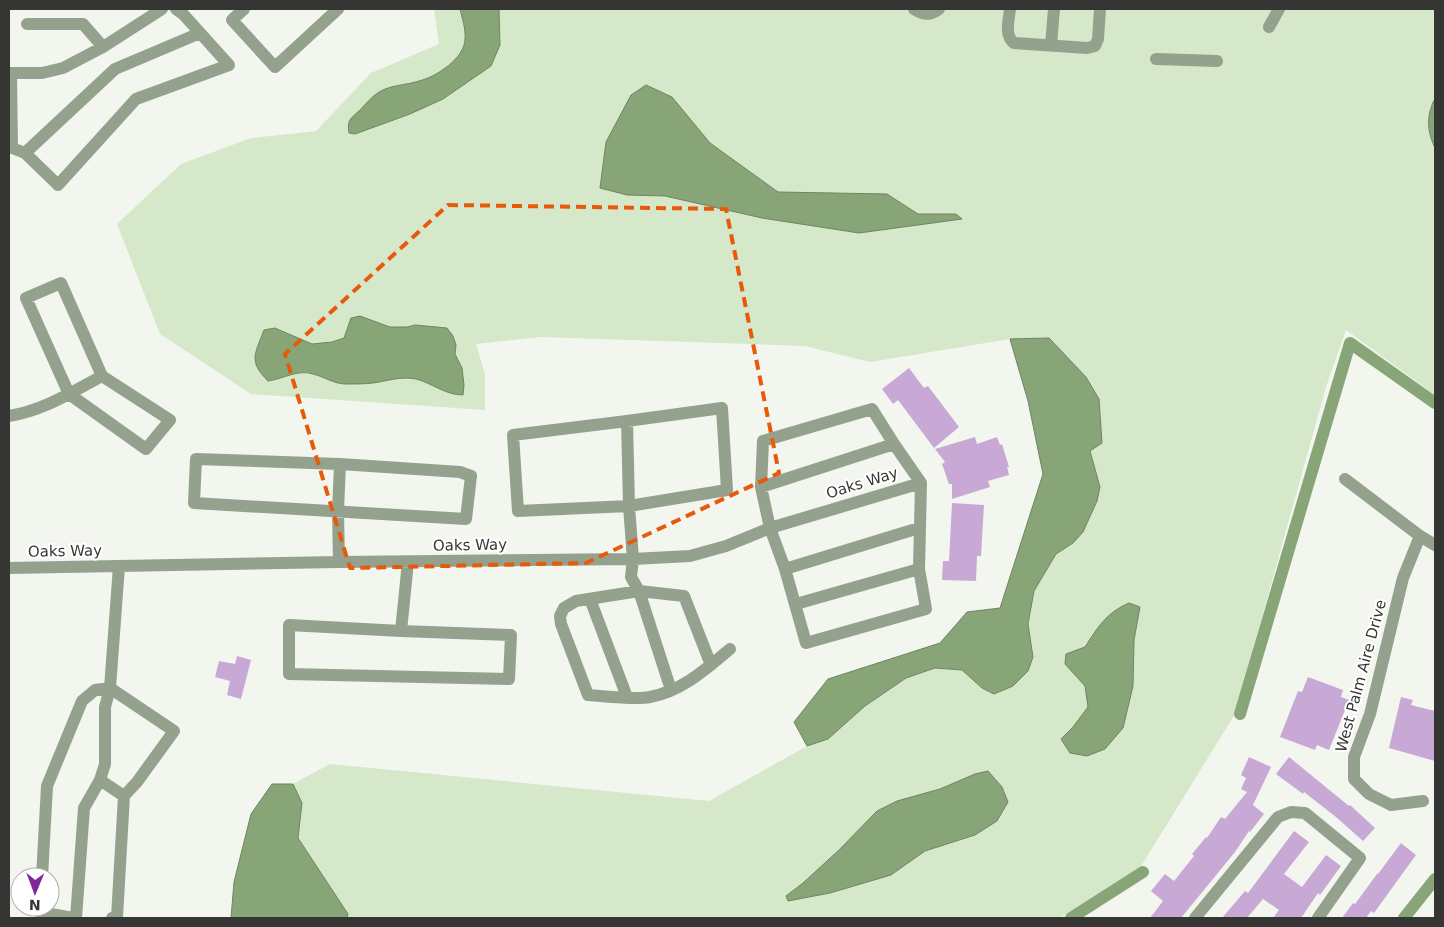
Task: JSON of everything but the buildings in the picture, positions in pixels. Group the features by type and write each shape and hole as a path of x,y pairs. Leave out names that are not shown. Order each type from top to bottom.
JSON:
{"street":[{"path":"153,11 103,47 63,68 42,73 10,73 12,148 25,153 58,185 136,98 230,65 183,14 176,9"},
{"path":"244,9 232,20 275,67 338,9"},
{"path":"914,9 929,14 939,9"},
{"path":"1010,9 1008,36 1009,40 1014,43 1087,48 1095,46 1098,39 1100,9"},
{"path":"1051,45 1054,9"},
{"path":"1269,27 1279,9"},
{"path":"27,24 83,24 103,47"},
{"path":"25,153 115,69 200,34"},
{"path":"1156,59 1217,61"},
{"path":"61,283 102,376 170,420 146,449 69,394 26,298 61,283"},
{"path":"9,416 32,411 102,376"},
{"path":"722,408 727,490 629,506 518,511 513,435 627,422 722,408"},
{"path":"872,409 921,483 919,570 926,609 806,643 796,604 770,528 761,487 763,442 872,409"},
{"path":"627,422 629,506 633,559 631,576 639,591 671,690"},
{"path":"761,487 894,444"},
{"path":"196,459 340,464 460,472 471,476 466,519 194,503 196,459"},
{"path":"340,464 338,511 340,562"},
{"path":"1345,479 1420,536 1435,545"},
{"name":"Oaks Way","path":"9,568 633,559 690,556 726,546 770,528 921,483"},
{"path":"785,569 919,528"},
{"name":"West Palm Aire Drive","path":"1420,536 1403,578 1370,714 1354,757 1354,779 1370,794 1391,805 1423,801"},
{"path":"401,631 408,562"},
{"path":"60,915 75,918 84,808 100,780 105,764 105,706 110,688 119,566"},
{"path":"796,604 919,570"},
{"path":"711,665 684,596 639,591 576,601 564,608 560,616 561,624 588,695 650,697 680,687 711,665 730,649"},
{"path":"590,600 626,697"},
{"path":"289,625 401,631 511,635 509,679 289,674 289,625"},
{"path":"42,867 46,786 82,701 95,690 110,688 174,731 137,782 124,796 117,917 112,918"},
{"path":"100,780 124,796"},
{"path":"1195,918 1278,817 1291,812 1305,813 1360,858 1318,918"}],"highlighted area":[{"path":"448,205 726,209 779,473 586,563 350,568 285,354"}],"shaded area":[{"path":"434,9 1435,9 1435,395 1346,330 1326,387 1235,714 1140,868 1060,918 347,918 348,914 298,838 302,803 293,784 330,764 709,801 807,746 828,739 865,706 906,678 935,668 962,670 982,688 1033,657 1028,624 1034,591 1056,554 1073,543 1100,487 1090,451 1049,338 1010,339 870,362 805,346 541,337 476,344 485,374 485,410 251,394 160,334 117,224 181,164 251,138 316,131 371,73 439,44"},
{"path":"460,9 499,9 500,45 491,66 443,99 410,114 355,134 349,133 348,125 351,118 376,94 388,88 426,79 441,71 455,60 464,46 465,39"},
{"path":"646,85 672,97 710,143 778,192 887,194 918,214 956,214 962,219 859,233 762,218 665,196 627,195 600,188 606,142 631,95"},
{"path":"1435,99 1435,148 1430,134 1429,121 1430,111"},
{"path":"360,316 390,327 415,325 447,328 453,336 456,345 455,354 462,368 463,395 450,393 410,378 346,384 337,383 313,374 296,373 268,381 258,368 255,357 264,330 275,328 312,344 332,342 344,338 351,318"},
{"path":"1049,338 1086,377 1099,399 1102,443 1090,451 1100,487 1097,501 1083,532 1073,543 1056,554 1034,591 1028,624 1033,657 1028,671 1013,686 994,694 982,688 962,670 935,668 906,678 865,706 828,739 807,746 794,722 828,679 940,643 967,612 1000,608 1043,474 1028,401 1010,339"},
{"path":"1129,603 1140,607 1134,640 1133,686 1123,728 1105,749 1087,756 1070,753 1061,739 1088,707 1085,686 1065,664 1066,654 1085,647 1108,616"},
{"path":"988,771 1002,787 1008,802 997,821 975,835 925,851 891,875 830,893 788,901 786,896 839,850 877,811 897,801 940,789 975,774"},
{"path":"272,784 293,784 302,803 298,838 348,914 347,918 231,918 234,882 251,814"}],"waterway":[{"path":"1240,714 1350,343 1435,403"},
{"path":"1071,918 1143,872"},
{"path":"1404,918 1435,879"}]}
